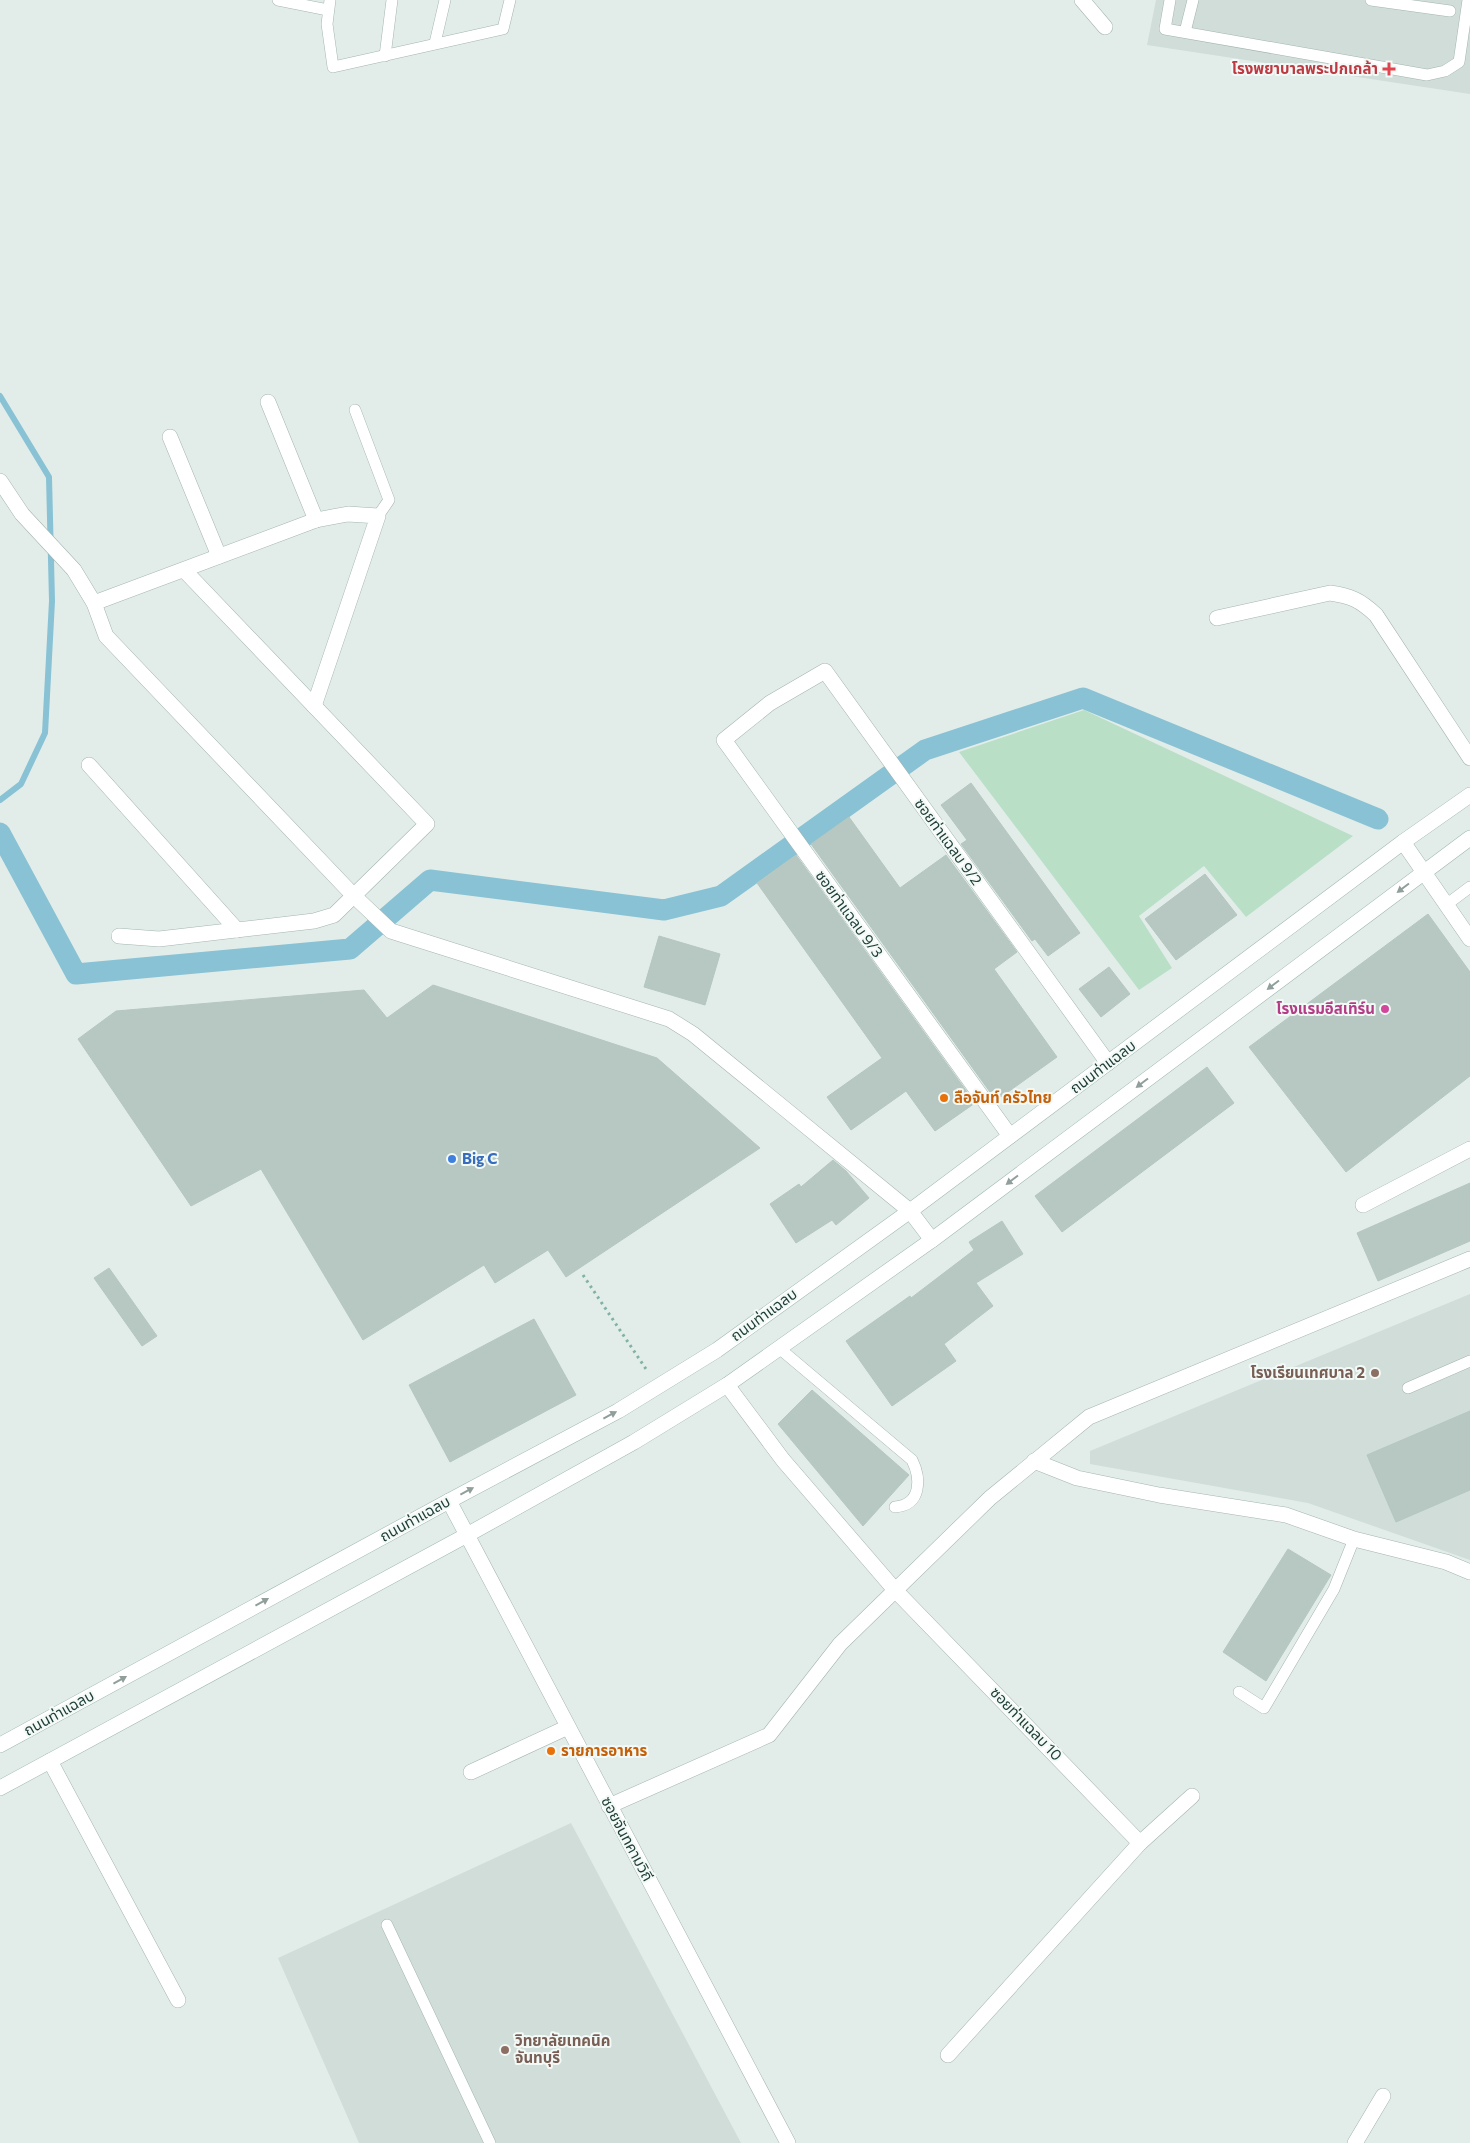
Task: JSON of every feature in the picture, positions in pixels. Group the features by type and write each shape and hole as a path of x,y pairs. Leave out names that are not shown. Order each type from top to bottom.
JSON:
{"street":[{"path":"1082,0 1105,26"},
{"path":"268,402 316,520"},
{"path":"170,437 219,556"},
{"path":"0,481 22,514 74,570 94,603 106,636 354,896 391,930 669,1019 692,1034 910,1211 932,1240"},
{"path":"94,603 316,520 348,514 378,516 314,706"},
{"path":"119,936 158,939 314,921 334,915 427,824 184,570"},
{"path":"1217,618 1330,594 1347,596 1363,603 1376,615 1470,758"},
{"name":"ซอยท่าแฉลบ 9/2","path":"770,703 825,671 1108,1063"},
{"name":"ซอยท่าแฉลบ 9/3","path":"770,703 724,740 1010,1136"},
{"path":"89,765 236,930"},
{"name":"ถนนท่าแฉลบ","path":"0,1745 448,1501 618,1411 717,1350 910,1211 1403,842 1470,795"},
{"path":"0,1788 467,1535 634,1442 727,1385 932,1240 1470,838"},
{"path":"1403,842 1470,940"},
{"path":"1363,1204 1470,1149"},
{"path":"609,1806 769,1736 840,1644 990,1498 1089,1417 1470,1258"},
{"name":"ซอยท่าแฉลบ 10","path":"727,1385 783,1460 895,1590 1140,1843"},
{"path":"1034,1461 1077,1478 1159,1495 1286,1515 1354,1539 1446,1562 1470,1572"},
{"name":"ซอยจันทคามวิถี","path":"448,1501 788,2143"},
{"path":"471,1772 568,1727"},
{"path":"50,1761 178,2000"},
{"path":"948,2055 1140,1843 1192,1796"},
{"path":"1355,2143 1383,2096"}],"lane":[{"path":"278,0 329,5 327,24 334,67 503,29 510,0"},
{"path":"385,56 392,0"},
{"path":"435,43 445,0"},
{"path":"1170,0 1165,29 1427,75 1445,71 1459,62 1468,0"},
{"path":"1185,32 1193,0"},
{"path":"1371,0 1450,11"},
{"path":"355,410 389,500 378,516"},
{"path":"1446,905 1470,887"},
{"path":"779,1348 912,1460 919,1477 918,1487 909,1502 902,1506 895,1506"},
{"path":"1408,1388 1469,1362"},
{"path":"1240,1692 1264,1708 1334,1589 1354,1539"},
{"path":"387,1925 490,2143"}],"path":[{"path":"583,1275 658,1386"}],"shaded area":[{"name":"โรงพยาบาลพระปกเกล้า","path":"1156,0 1470,0 1470,94 1147,45"},
{"name":"โรงเรียนเทศบาล 2","path":"1470,1294 1470,1560 1308,1503 1090,1464 1090,1451"},
{"name":"วิทยาลัยเทคนิค จันทบุรี","path":"571,1823 741,2143 359,2143 278,1958"}],"green space":[{"path":"1084,710 1353,836 1246,917 1204,866 1139,916 1172,968 1139,990 959,752"}],"building":[{"path":"971,783 1080,933 1048,956 1035,939 1032,941 961,844 967,840 941,805"},
{"path":"849,817 900,888 946,855 1017,952 994,969 1057,1057 1001,1097 995,1089 990,1092 811,844"},
{"path":"796,855 975,1103 935,1131 906,1091 851,1130 827,1097 882,1058 757,883"},
{"path":"1205,874 1237,915 1176,960 1145,919"},
{"name":"โรงแรมอีสเทิร์น","path":"1428,914 1470,972 1470,1076 1346,1172 1249,1047"},
{"path":"659,936 720,954 705,1005 644,987"},
{"path":"1109,967 1130,994 1101,1017 1079,989"},
{"name":"Big C","path":"433,985 657,1058 760,1148 566,1277 548,1250 495,1283 484,1265 363,1340 261,1169 191,1206 78,1039 116,1011 364,990 387,1018"},
{"path":"1207,1067 1234,1103 1062,1232 1035,1196"},
{"path":"833,1160 846,1171 869,1198 836,1225 832,1220 796,1243 770,1204 799,1184 801,1187"},
{"path":"1470,1183 1470,1241 1378,1281 1357,1233"},
{"path":"1002,1221 1023,1254 976,1283 993,1306 944,1344 956,1361 892,1406 846,1341 910,1296 911,1298 974,1250 969,1242"},
{"path":"109,1268 157,1336 142,1346 94,1278"},
{"path":"534,1319 576,1395 450,1462 409,1385"},
{"path":"812,1390 909,1475 863,1526 778,1424"},
{"path":"1470,1411 1470,1490 1396,1522 1367,1455"},
{"path":"1288,1549 1331,1575 1266,1681 1223,1652"}],"waterway":[{"path":"0,396 49,477 52,601 45,733 21,784 0,800"},
{"path":"0,833 76,974 350,949 430,880 664,910 721,896 925,750 1083,698 1378,819"}],"place":[{"name":"โรงพยาบาลพระปกเกล้า","path":"1389,69"},
{"name":"โรงแรมอีสเทิร์น","path":"1385,1009"},
{"name":"ลือจันท์ ครัวไทย","path":"944,1098"},
{"name":"Big C","path":"452,1159"},
{"name":"โรงเรียนเทศบาล 2","path":"1375,1373"},
{"name":"รายการอาหาร","path":"551,1751"},
{"name":"วิทยาลัยเทคนิค จันทบุรี","path":"505,2050"}]}
